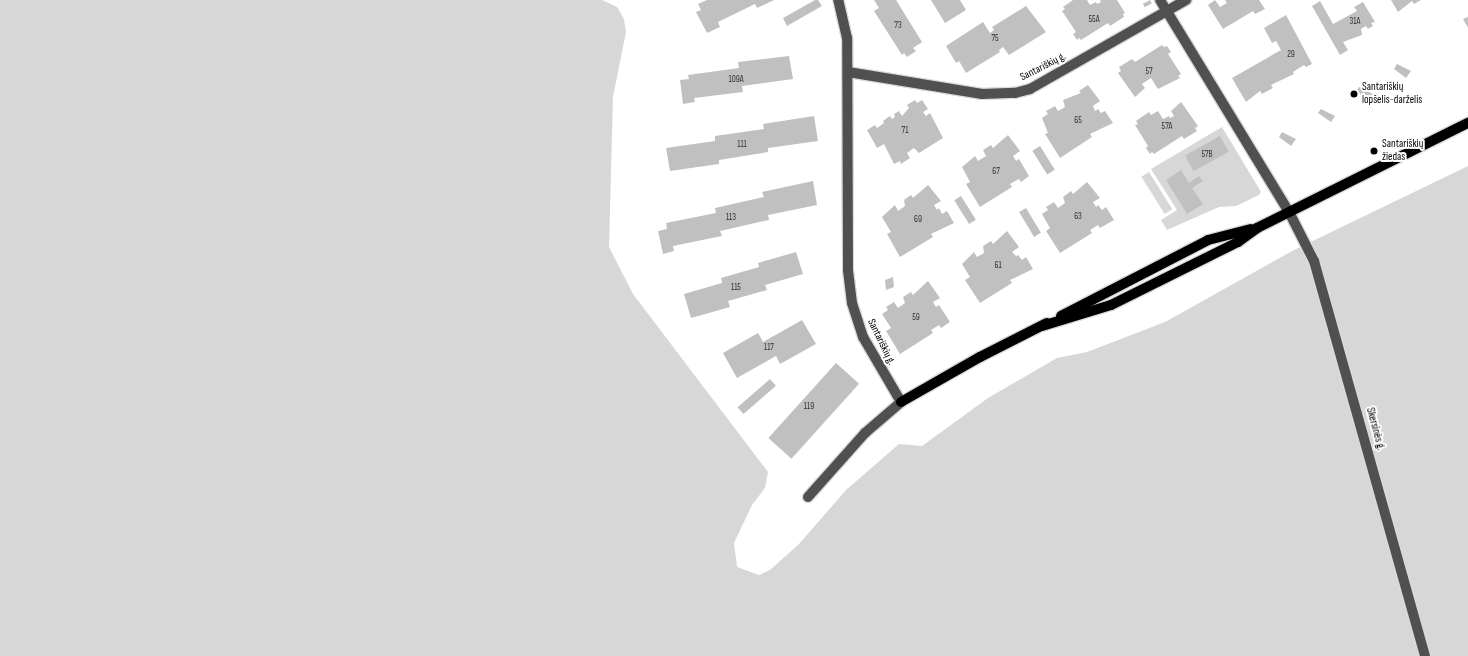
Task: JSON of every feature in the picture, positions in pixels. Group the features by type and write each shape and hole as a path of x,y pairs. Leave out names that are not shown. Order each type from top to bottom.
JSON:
{"main road":[{"path":"1042,326 1111,305 1238,242 1257,228 1468,123"},
{"path":"901,402 974,360 1208,240 1257,228"}],"street":[{"name":"Santariškių g.","path":"838,0 845,22 848,72 848,270 852,303 870,351 901,402"},
{"name":"Skersinės g.","path":"1160,0 1290,212 1314,261 1331,315 1425,656"},
{"name":"Santariškių g.","path":"848,72 982,94 1015,93 1030,89 1186,0"},
{"path":"808,497 865,433 901,402"}],"shaded area":[{"path":"0,0 602,0 617,7 624,19 626,32 613,97 609,247 633,294 768,472 765,488 752,505 734,543 737,567 759,575 770,570 799,544 846,490 899,444 922,446 988,398 1057,358 1087,352 1165,322 1292,251 1468,166 1468,656 0,656"},
{"path":"1222,127 1261,192 1259,195 1236,206 1219,207 1167,230 1161,220 1177,210 1151,169"},
{"path":"1149,172 1172,209 1165,214 1141,177"}],"building":[{"path":"707,0 774,0 757,8 755,4 718,22 720,27 707,33 696,12 701,10 698,4"},
{"path":"815,0 818,0 822,6 787,26 783,18"},
{"path":"874,0 896,0 922,42 913,48 916,51 907,57 904,53 902,55 874,11 879,8"},
{"path":"931,0 960,0 966,10 945,23"},
{"path":"1073,0 1087,0 1090,5 1096,2 1097,4 1101,2 1100,0 1117,0 1125,13 1123,14 1124,17 1110,26 1108,23 1081,40 1079,38 1077,40 1073,34 1076,32 1062,11 1065,9 1063,7"},
{"path":"1150,0 1152,4 1145,7 1143,4"},
{"path":"1215,0 1220,7 1227,3 1225,0 1259,0 1265,9 1255,14 1253,11 1223,29 1208,5"},
{"path":"1391,0 1421,0 1414,4 1412,1 1398,12"},
{"path":"1320,1 1333,24 1357,11 1354,7 1363,2 1375,22 1371,23 1373,26 1368,29 1366,26 1361,29 1362,35 1343,42 1348,50 1340,55 1312,6"},
{"path":"1026,6 1046,32 1009,55 1003,47 999,50 1000,52 966,73 959,61 956,63 946,46 983,22 990,33 994,30 992,27"},
{"path":"1286,15 1312,64 1306,67 1304,65 1293,72 1294,74 1271,85 1273,88 1262,94 1260,91 1246,102 1232,78 1281,50 1276,41 1272,43 1264,28"},
{"path":"1468,17 1468,28 1463,19"},
{"path":"1162,45 1164,47 1167,46 1171,52 1168,54 1181,74 1178,76 1180,78 1158,89 1151,78 1142,84 1145,88 1135,97 1118,73 1121,71 1119,67 1132,59 1135,62"},
{"path":"789,56 793,79 742,86 743,92 694,98 695,102 683,104 680,80 689,79 688,75 739,68 738,62"},
{"path":"1397,64 1411,71 1406,78 1394,69"},
{"path":"1088,85 1100,101 1093,106 1095,111 1098,109 1101,113 1105,111 1113,123 1090,134 1092,137 1060,158 1045,134 1048,133 1042,118 1048,114 1046,111 1055,106 1058,111 1065,107 1063,100 1081,93 1079,91"},
{"path":"1359,87 1373,94 1368,100 1356,91"},
{"path":"915,100 917,103 922,100 928,109 923,112 926,116 930,113 943,138 919,153 914,148 907,153 910,158 901,164 900,161 894,164 884,144 877,148 867,130 875,125 877,128 890,116 892,119 895,117 894,114 899,111 902,116 909,108 907,105"},
{"path":"1181,102 1198,126 1195,128 1197,131 1184,139 1182,136 1154,154 1152,152 1150,154 1146,148 1148,146 1135,125 1138,124 1136,121 1149,112 1151,115 1158,111 1163,119 1169,116 1170,118 1174,116 1171,111"},
{"path":"1321,109 1335,116 1331,122 1318,113"},
{"path":"814,116 818,141 768,148 768,152 719,160 719,164 670,171 666,148 715,141 715,136 764,129 763,124"},
{"path":"1282,132 1296,139 1291,146 1279,137"},
{"path":"1008,135 1020,151 1013,156 1016,161 1019,159 1029,176 1021,182 1019,179 1010,184 1012,187 980,207 966,184 970,182 962,167 975,156 978,161 986,156 983,150 991,145 993,148"},
{"path":"1220,136 1229,152 1194,171 1185,155"},
{"path":"1040,146 1055,170 1047,175 1032,151"},
{"path":"1181,170 1189,183 1199,176 1203,181 1192,188 1203,204 1187,214 1166,180"},
{"path":"813,181 817,205 768,215 769,220 720,231 722,236 673,246 674,251 663,254 658,231 667,229 666,223 716,213 715,208 764,197 762,192"},
{"path":"1087,182 1100,198 1093,202 1096,207 1098,205 1102,210 1106,207 1114,220 1100,228 1098,225 1090,230 1092,233 1060,253 1046,231 1050,228 1042,214 1048,210 1046,207 1054,202 1058,208 1065,203 1063,197 1071,191 1073,194"},
{"path":"928,185 941,201 934,205 937,210 939,208 942,214 947,211 954,223 931,234 933,237 900,257 887,234 891,232 882,217 895,205 898,211 905,206 904,200 911,195 913,198"},
{"path":"961,196 976,220 969,224 954,200"},
{"path":"1026,208 1041,233 1034,237 1019,212"},
{"path":"1007,231 1019,247 1012,252 1016,256 1018,255 1022,260 1026,257 1033,269 1010,280 1012,283 980,303 965,280 970,277 962,264 974,252 977,257 984,253 983,246 991,241 993,244"},
{"path":"796,252 803,274 765,285 767,290 728,301 730,307 691,318 684,294 722,283 721,278 759,267 758,263"},
{"path":"893,277 894,287 886,290 885,280"},
{"path":"928,281 940,298 933,302 936,307 939,305 950,322 941,328 939,325 931,330 933,333 900,354 886,331 891,328 882,314 888,310 886,307 894,302 898,308 905,303 903,297 911,292 913,295"},
{"path":"802,320 816,344 780,364 776,356 737,378 723,353 758,333 763,342"},
{"path":"836,363 859,384 791,459 768,438"},
{"path":"770,379 776,386 743,414 738,407"}],"place":[{"name":"Santariškių lopšelis-darželis","path":"1354,94"},
{"name":"Santariškių žiedas","path":"1374,151"}]}
